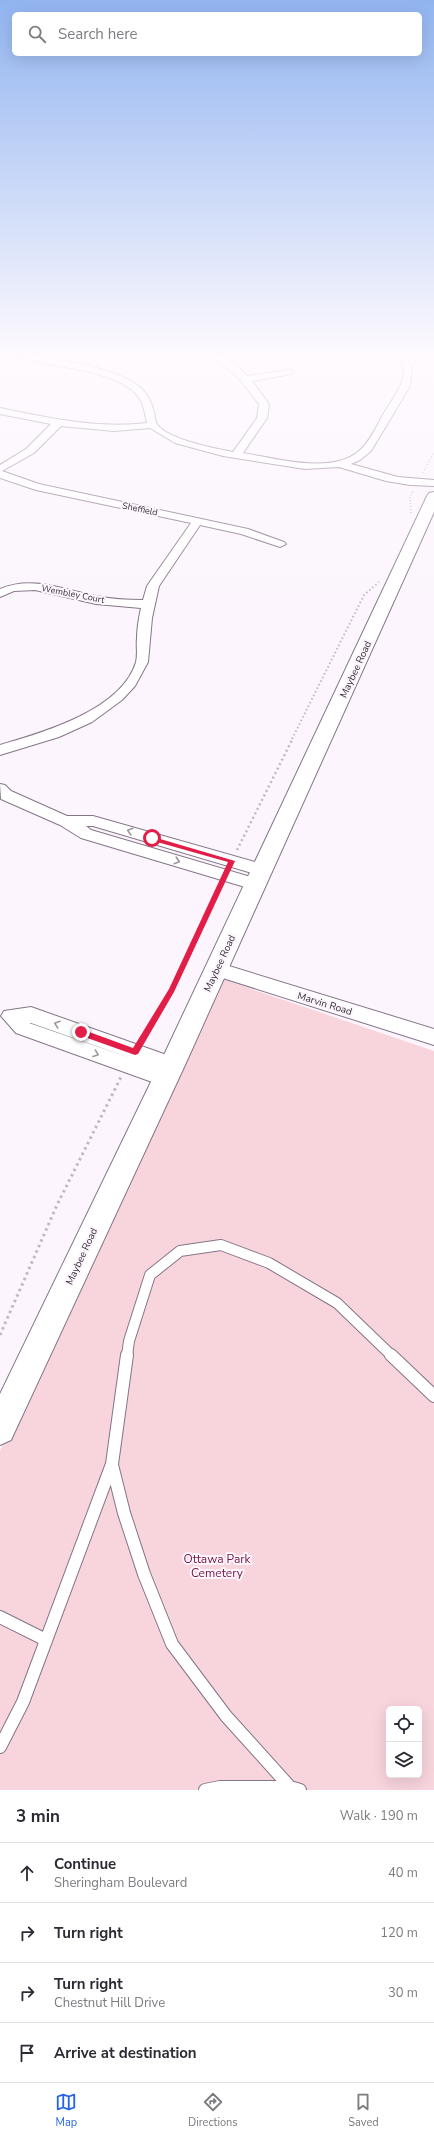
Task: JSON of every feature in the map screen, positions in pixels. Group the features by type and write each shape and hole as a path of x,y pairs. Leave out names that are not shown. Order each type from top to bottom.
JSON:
{"main road":[{"name":"Maybee Road","path":"0,1429 169,1072 434,496"}],"street":[{"path":"0,469 30,452 45,437"},
{"path":"171,437 188,444 237,454 297,465 316,466 346,462 361,456 375,437"},
{"path":"237,454 249,437"},
{"path":"346,462 378,472 434,482"},
{"name":"Sheffield","path":"0,474 36,488 244,531 280,544"},
{"path":"0,750 51,736 82,722 100,712 119,696 142,662 148,604 153,586 197,522"},
{"name":"Wembley Court","path":"0,593 19,586 31,586 96,600 148,604"},
{"path":"0,790 6,795 65,821 86,834 225,875 259,877"},
{"path":"65,821 93,821 232,861 259,877"},
{"path":"145,852 152,838"},
{"name":"Marvin Road","path":"216,969 434,1037"},
{"path":"5,1016 31,1014 78,1040 169,1072"}],"lane":[{"path":"0,1747 23,1702 112,1464 131,1334 150,1275 180,1251 222,1245 269,1263 337,1303 434,1396"},
{"path":"112,1464 124,1514 144,1574 172,1644 226,1716 295,1788"},
{"path":"0,1617 46,1640"},
{"path":"205,1790 220,1787 295,1788"}],"path":[{"path":"410,518 410,497 434,452"},
{"path":"232,861 364,596 383,577"},
{"path":"0,1335 57,1205 131,1059 171,990 225,875"}],"green space":[{"name":"Ottawa Park Cemetery","path":"219,978 434,1051 434,1790 0,1790 0,1451"}],"route":[{"path":"81,1032 135,1052 171,990 232,861 152,838"}]}
